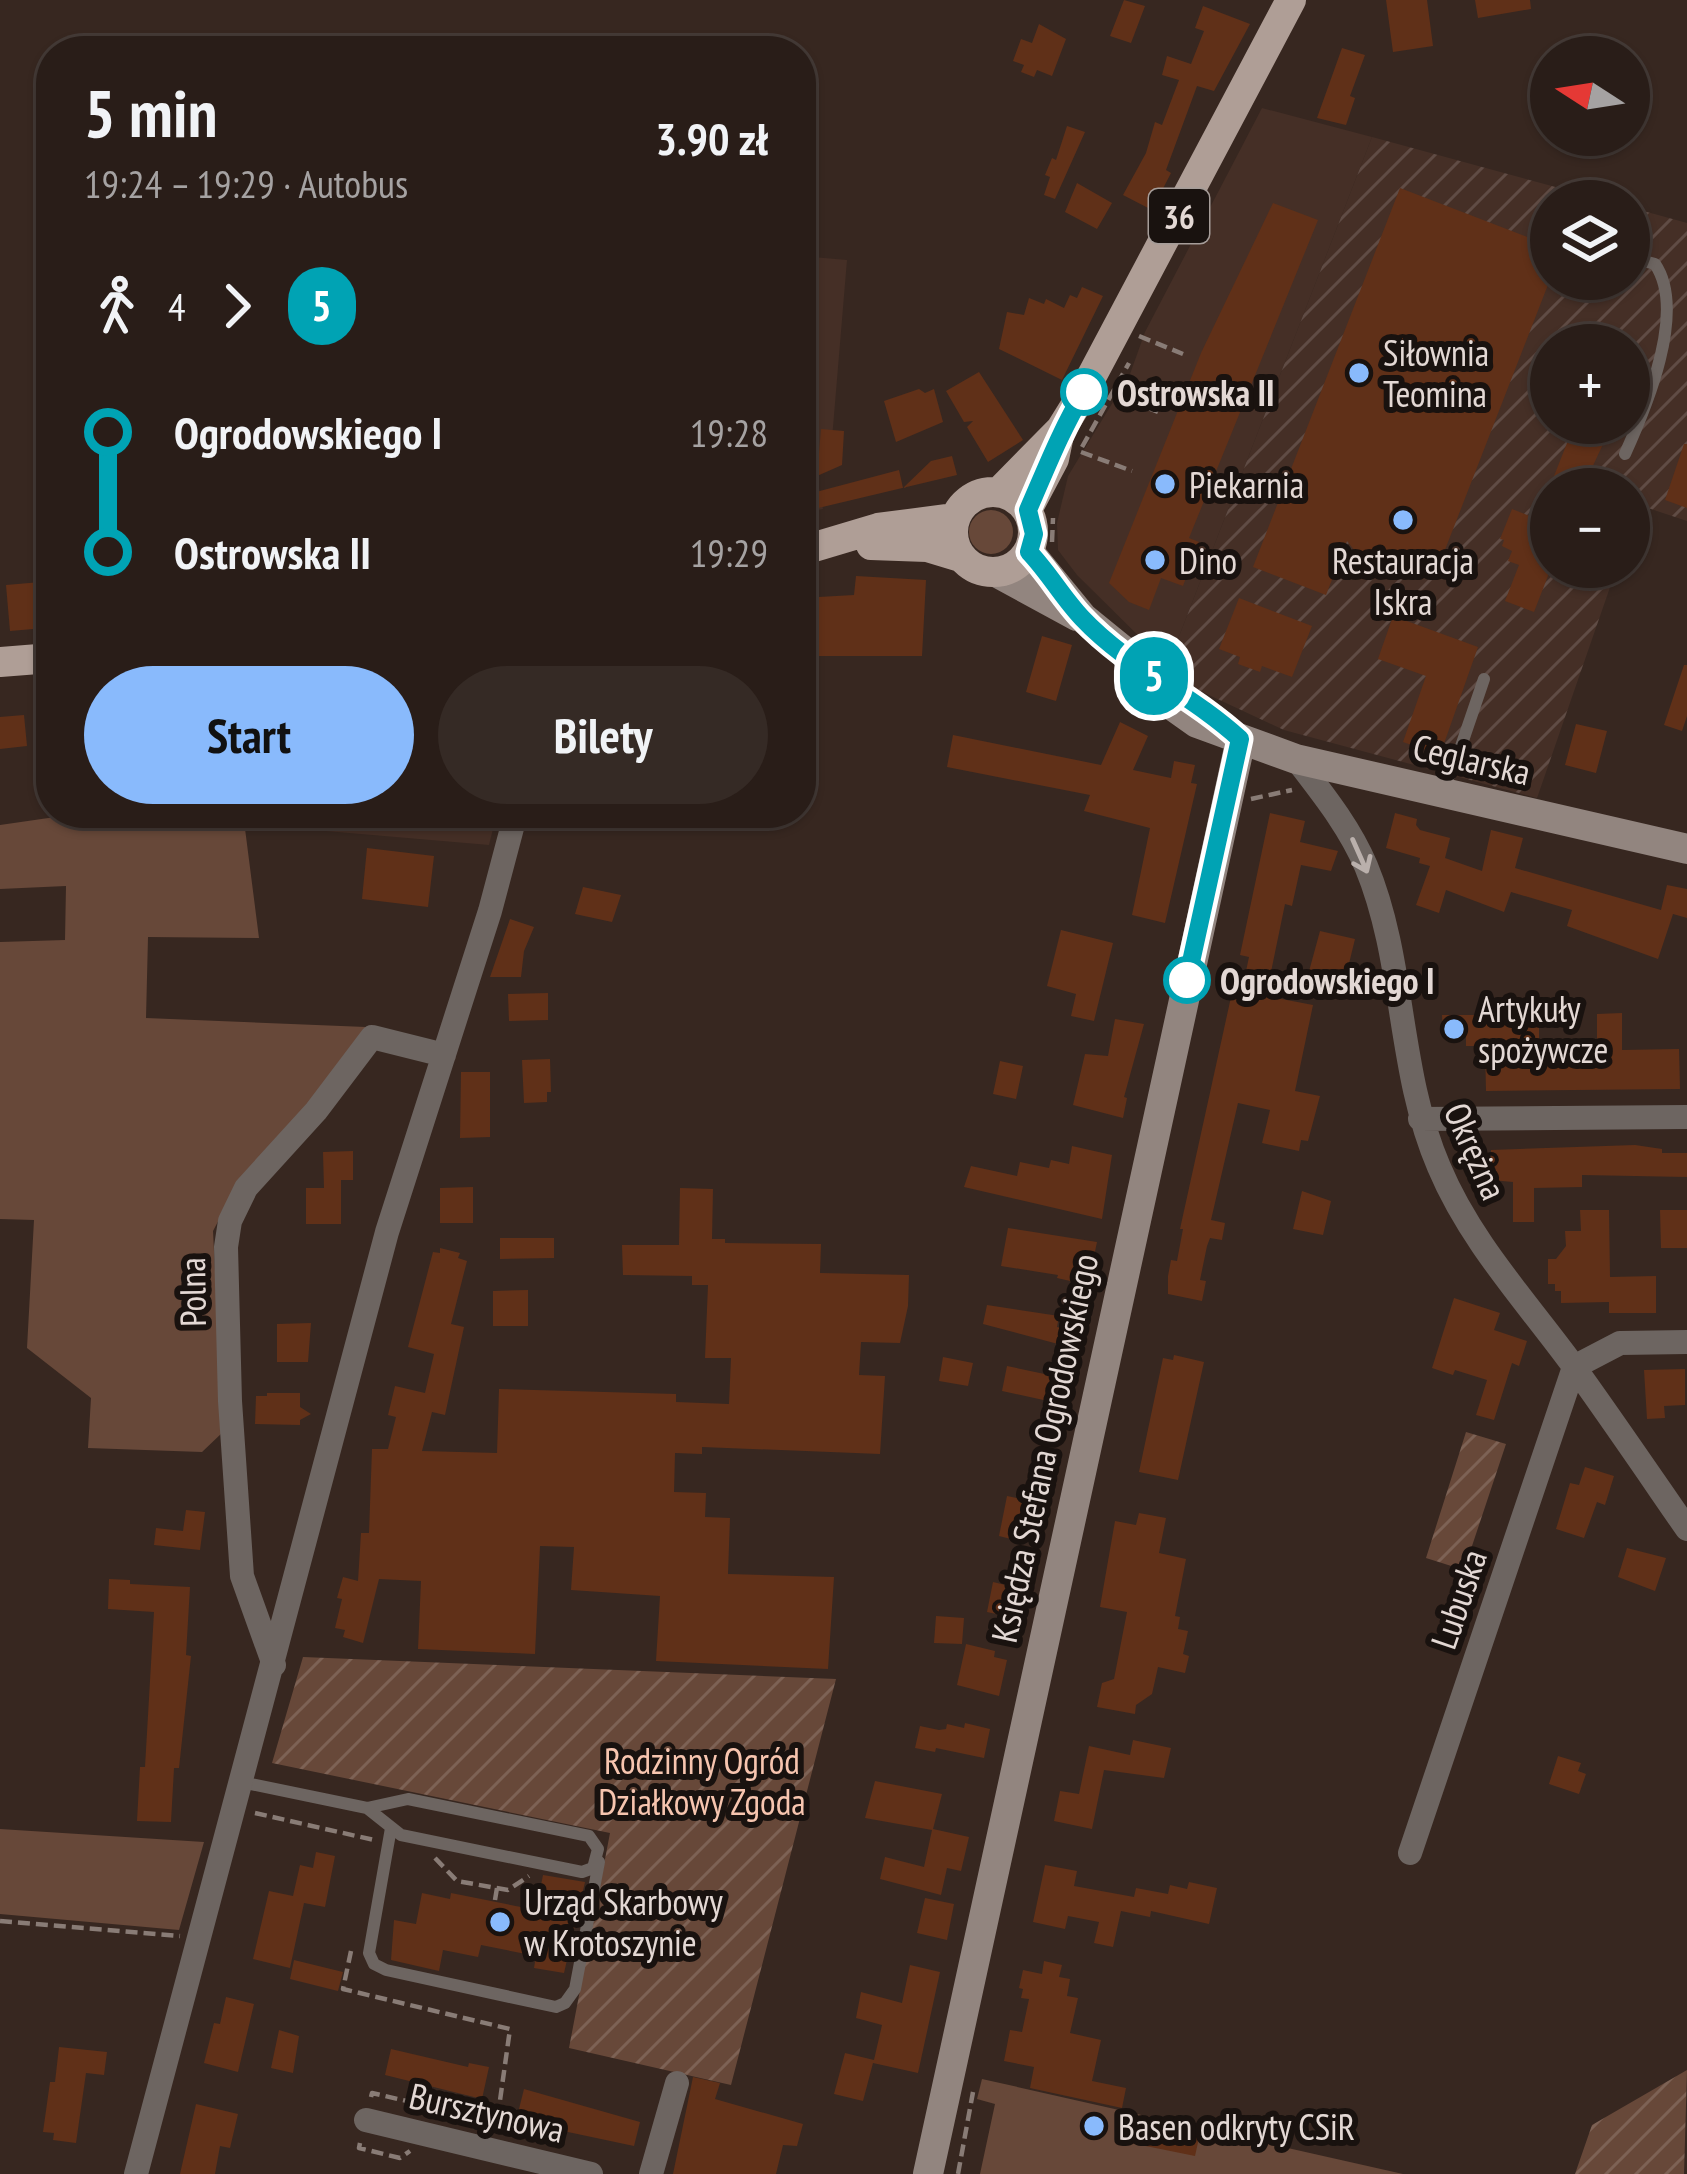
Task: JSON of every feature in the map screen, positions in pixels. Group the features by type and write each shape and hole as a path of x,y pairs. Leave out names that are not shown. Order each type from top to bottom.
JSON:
{"main road":[{"name":"36","path":"1041,552 1034,534 1054,459 1070,440 1101,363 1292,0"},
{"name":"36","path":"816,547 878,528 955,518 968,500 999,492 1070,440"},
{"path":"999,492 1041,511"},
{"path":"955,518 960,556"},
{"name":"36","path":"816,550 900,544 941,549 982,571 998,573"},
{"path":"998,573 1041,552"},
{"path":"0,662 36,659"}],"street":[{"name":"Ceglarska","path":"1041,552 1082,619"},
{"name":"Ceglarska","path":"998,573 1082,619 1144,671 1206,708 1240,739 1300,773 1441,792 1687,849"},
{"name":"Księdza Stefana Ogrodowskiego","path":"928,2174 1240,739"},
{"name":"Okrężna","path":"1300,773 1348,828 1367,869 1388,942 1411,1084 1440,1170 1474,1235 1687,1529"},
{"path":"136,2174 386,1232 512,828"},
{"name":"Polna","path":"274,1665 242,1576 230,1401 226,1246 230,1221 246,1188 316,1111 372,1037 444,1055"},
{"path":"1420,1119 1687,1117"},
{"path":"1574,1367 1620,1343 1687,1342"},
{"name":"Lubuska","path":"1410,1853 1574,1367"},
{"path":"651,2174 677,2083"},
{"name":"Bursztynowa","path":"366,2120 591,2174"}],"lane":[{"path":"1625,454 1660,362 1664,277 1650,263"},
{"path":"1441,792 1484,679"},
{"path":"242,1782 367,1808 408,1799 590,1836 598,1849 600,1868 575,1989 565,2003 556,2007 374,1964 369,1953 391,1828"},
{"path":"367,1808 400,1835 588,1872 598,1849"}],"path":[{"path":"1138,336 1183,354"},
{"path":"1114,394 1158,412"},
{"path":"1070,440 1132,471"},
{"path":"1041,511 1041,552"},
{"path":"1244,801 1300,773"},
{"path":"255,1813 375,1838 373,1848 387,1849"},
{"path":"430,1851 457,1881 508,1890 546,1864"},
{"path":"495,1900 497,1888"},
{"path":"0,1921 180,1936"},
{"path":"351,1949 343,1989 510,2029 495,2138"},
{"path":"366,2120 372,2093 411,2102 423,2122"}],"shaded area":[{"path":"1262,108 1372,137 1168,665 1077,575 1058,550 1057,523 1068,476 1130,374 1145,332"},
{"path":"1372,137 1530,180 1530,300 1650,300 1650,213 1687,223 1687,521 1650,509 1650,468 1530,468 1530,588 1610,588 1537,798 1284,730 1194,688 1168,665"},
{"path":"816,257 847,260 830,463 818,463 816,472"},
{"path":"816,472 823,509 816,510"},
{"path":"291,828 493,828 489,845"}],"green space":[{"path":"991,510 1006,517 1013,532 1006,547 991,554 976,547 969,532 976,517"},
{"path":"36,820 36,828 245,828 259,938 148,937 146,1018 366,1027 307,1106 242,1176 213,1231 223,1432 202,1452 88,1448 91,1398 27,1348 34,1220 0,1219 0,942 65,940 66,886 0,889 0,825"},
{"path":"1466,1432 1506,1444 1464,1570 1426,1558"},
{"name":"Rodzinny Ogród Działkowy Zgoda","path":"303,1657 836,1679 731,2085 569,2048 610,1833 272,1763"},
{"path":"0,1829 204,1842 179,1930 0,1914"},
{"path":"1687,2070 1684,2174 1575,2174 1592,2125"},
{"name":"Basen odkryty CSiR","path":"982,2079 1403,2174 980,2174 995,2104 977,2099"}],"building":[{"path":"1124,0 1145,6 1131,43 1110,36"},
{"path":"1386,0 1427,0 1433,46 1393,52"},
{"path":"1475,0 1530,0 1531,9 1478,18"},
{"path":"1203,6 1250,24 1214,91 1197,86 1166,170 1171,173 1152,210 1123,195 1146,153 1155,122 1162,125 1179,80 1162,75 1167,56 1191,64 1204,31 1195,28"},
{"path":"1039,24 1066,39 1052,76 1037,70 1034,77 1021,72 1024,65 1013,61 1021,39 1032,43"},
{"path":"1342,48 1365,55 1350,96 1355,98 1346,125 1317,118"},
{"path":"1067,126 1085,132 1055,199 1044,195 1050,177 1045,175 1052,158 1056,160"},
{"path":"1077,183 1112,203 1097,229 1065,212"},
{"path":"1400,188 1530,238 1530,300 1542,300 1436,573 1404,561 1390,572 1379,573 1347,541 1326,595 1253,567"},
{"path":"1273,203 1318,220 1189,538 1199,542 1183,586 1161,578 1149,610 1129,602 1109,583 1201,353"},
{"path":"1082,287 1103,296 1062,380 999,349 1007,312 1024,315 1029,298 1044,304 1046,299 1064,308 1070,295 1077,298"},
{"path":"979,372 1023,440 988,462 967,427 973,421 964,422 946,391"},
{"path":"919,389 925,393 934,389 943,422 896,442 884,401"},
{"path":"821,429 844,431 842,465 817,476"},
{"path":"1567,444 1603,444 1592,468 1557,468"},
{"path":"1687,444 1687,508 1665,500"},
{"path":"952,456 957,475 903,488 931,461"},
{"path":"899,470 903,488 816,509 816,492"},
{"path":"1512,509 1530,516 1530,588 1543,588 1534,612 1505,601 1519,565 1508,561 1512,551 1500,539"},
{"path":"856,576 926,580 922,656 816,656 816,597 854,595"},
{"path":"36,582 36,629 10,631 6,585"},
{"path":"1239,598 1312,626 1292,677 1262,666 1260,672 1238,664 1240,657 1219,649"},
{"path":"1393,616 1478,647 1440,755 1403,742 1426,676 1378,659"},
{"path":"1042,636 1072,645 1056,701 1026,692"},
{"path":"1684,665 1687,716 1682,731 1664,725"},
{"path":"24,715 27,746 0,749 0,717"},
{"path":"1120,722 1148,736 1133,770 1171,778 1174,761 1195,765 1191,783 1197,784 1165,923 1132,915 1150,828 1084,811 1090,795 947,767 953,735 1101,765"},
{"path":"1576,724 1607,731 1596,773 1565,765"},
{"path":"1270,813 1305,821 1300,842 1338,851 1331,871 1301,865 1292,906 1285,904 1266,996 1313,1005 1295,1091 1320,1096 1308,1141 1301,1140 1299,1151 1262,1143 1270,1110 1238,1103 1211,1220 1225,1223 1222,1240 1210,1238 1207,1246 1200,1280 1206,1281 1202,1301 1168,1294 1168,1276 1171,1260 1177,1261 1233,988 1242,990 1249,957 1240,955"},
{"path":"1395,813 1417,819 1420,830 1450,838 1445,858 1482,871 1491,830 1523,838 1515,868 1661,910 1667,885 1687,889 1687,918 1673,914 1658,959 1567,926 1572,910 1511,892 1504,912 1446,890 1439,913 1416,905 1430,866 1419,863 1420,858 1386,848"},
{"path":"367,848 434,856 428,907 362,899"},
{"path":"583,887 621,895 612,922 575,914"},
{"path":"510,919 534,927 524,951 521,977 490,977"},
{"path":"1061,930 1113,943 1094,1021 1071,1016 1076,994 1047,986"},
{"path":"1320,931 1355,939 1344,984 1308,975"},
{"path":"548,993 548,1020 509,1021 508,994"},
{"path":"1622,1013 1622,1050 1679,1049 1680,1089 1486,1091 1485,1046 1466,1046 1466,1035 1443,1036 1442,1015 1539,1015 1539,1055 1597,1054 1597,1014"},
{"path":"1115,1019 1144,1024 1124,1097 1123,1118 1073,1105 1085,1054 1108,1056"},
{"path":"550,1059 547,1102 524,1103 522,1060"},
{"path":"1000,1061 1023,1066 1016,1099 993,1094"},
{"path":"461,1072 490,1072 490,1137 460,1138"},
{"path":"1635,1145 1662,1149 1662,1153 1687,1153 1687,1177 1582,1175 1582,1187 1534,1188 1534,1222 1513,1222 1513,1182 1491,1180 1491,1150"},
{"path":"1072,1146 1112,1155 1102,1219 964,1187 971,1166 1017,1176 1020,1162 1049,1168 1051,1160 1069,1164"},
{"path":"353,1151 353,1180 341,1180 341,1224 306,1224 306,1188 324,1188 323,1152"},
{"path":"473,1187 473,1223 440,1223 440,1188"},
{"path":"680,1188 713,1189 712,1239 821,1244 820,1273 909,1275 900,1343 861,1342 859,1375 885,1376 880,1454 702,1447 702,1454 675,1453 674,1492 706,1493 705,1517 730,1518 728,1574 834,1577 828,1669 656,1661 660,1596 571,1590 574,1547 540,1546 535,1654 418,1649 421,1581 379,1579 363,1643 343,1637 345,1630 335,1628 342,1599 337,1598 343,1577 358,1581 361,1533 369,1533 372,1449 388,1449 396,1417 388,1415 395,1386 425,1393 434,1354 408,1347 433,1252 440,1253 440,1248 460,1253 458,1258 467,1261 451,1324 464,1327 445,1415 432,1412 422,1451 497,1453 499,1389 676,1394 676,1402 729,1404 731,1358 705,1358 708,1285 692,1285 692,1276 623,1275 622,1245 679,1245"},
{"path":"1302,1191 1331,1201 1323,1235 1293,1229"},
{"path":"1580,1210 1609,1210 1610,1277 1656,1276 1656,1313 1609,1313 1609,1302 1561,1303 1561,1291 1548,1284 1548,1259 1556,1259 1566,1246 1565,1231 1581,1231"},
{"path":"1660,1210 1687,1210 1687,1248 1661,1248"},
{"path":"1008,1228 1097,1242 1088,1285 1001,1266"},
{"path":"500,1238 554,1238 554,1258 500,1259"},
{"path":"528,1290 528,1326 493,1326 493,1291"},
{"path":"1454,1298 1500,1313 1494,1330 1527,1341 1519,1366 1512,1363 1494,1420 1476,1415 1487,1380 1432,1368"},
{"path":"987,1305 1059,1316 1058,1344 983,1324"},
{"path":"311,1323 308,1362 277,1362 277,1324"},
{"path":"1174,1355 1204,1362 1178,1480 1139,1472 1163,1358 1173,1360"},
{"path":"943,1357 973,1363 968,1386 939,1381"},
{"path":"1007,1366 1054,1376 1048,1401 1002,1391"},
{"path":"1685,1369 1685,1405 1664,1406 1665,1418 1647,1419 1644,1370"},
{"path":"300,1393 300,1407 311,1414 300,1425 255,1424 256,1396"},
{"path":"1585,1467 1614,1476 1605,1505 1597,1502 1584,1538 1556,1529 1570,1483 1579,1485"},
{"path":"1007,1496 1040,1503 1033,1536 1021,1533 1019,1541 999,1536"},
{"path":"186,1510 205,1512 200,1550 154,1545 156,1528 183,1531"},
{"path":"1139,1513 1166,1518 1159,1553 1186,1559 1175,1616 1180,1617 1178,1629 1188,1631 1183,1654 1189,1656 1185,1673 1158,1667 1152,1694 1136,1705 1135,1714 1097,1707 1102,1683 1114,1679 1127,1612 1100,1607 1115,1521 1136,1525"},
{"path":"1627,1548 1666,1558 1655,1591 1618,1577"},
{"path":"109,1579 190,1587 186,1655 191,1656 171,1822 137,1821 154,1612 108,1609"},
{"path":"993,1582 1022,1589 1015,1618 987,1612"},
{"path":"936,1616 964,1618 962,1644 934,1643"},
{"path":"966,1644 995,1651 994,1657 1007,1660 999,1696 957,1685"},
{"path":"965,1723 990,1729 984,1758 915,1748 920,1726 939,1730 947,1724 964,1728"},
{"path":"1133,1740 1171,1748 1164,1778 1104,1770 1092,1829 1054,1821 1060,1791 1079,1794 1089,1746 1130,1755"},
{"path":"1558,1756 1581,1763 1578,1771 1586,1774 1579,1794 1549,1784"},
{"path":"875,1781 942,1794 933,1829 969,1837 961,1871 947,1868 941,1895 880,1879 885,1857 924,1867 932,1830 865,1818"},
{"path":"316,1852 335,1856 325,1907 304,1903 290,1968 253,1959 269,1891 293,1896 300,1865 313,1868"},
{"path":"1045,1865 1077,1871 1074,1886 1134,1897 1136,1888 1168,1894 1170,1885 1187,1889 1189,1882 1217,1888 1209,1924 1151,1911 1150,1917 1121,1911 1113,1947 1094,1943 1099,1922 1068,1916 1065,1929 1033,1922"},
{"name":"Urząd Skarbowy w Krotoszynie","path":"543,1875 585,1882 564,1973 534,1968 536,1956 481,1945 478,1957 443,1950 439,1971 391,1960 394,1920 416,1924 422,1893 450,1899 451,1893 536,1910"},
{"path":"925,1898 954,1904 947,1940 917,1933"},
{"path":"294,1960 343,1972 338,1991 290,1979"},
{"path":"1044,1961 1062,1965 1059,1977 1070,1979 1067,1996 1078,1998 1070,2033 1101,2040 1092,2081 1126,2088 1122,2108 1030,2088 1034,2067 1004,2061 1010,2030 1022,2032 1029,1999 1021,1998 1023,1970 1042,1974"},
{"path":"910,1965 940,1972 918,2073 873,2063 863,2101 834,2094 845,2053 874,2060 882,2025 856,2018 861,1992 902,2003"},
{"path":"226,1997 254,2004 238,2072 204,2063"},
{"path":"279,2030 299,2036 293,2073 271,2068"},
{"path":"59,2047 107,2052 104,2075 86,2073 76,2143 53,2140 54,2133 43,2132"},
{"path":"391,2049 468,2067 469,2063 489,2067 482,2099 385,2075"},
{"path":"693,2077 720,2083 715,2099 803,2124 797,2146 783,2145 776,2174 673,2174"},
{"path":"524,2089 640,2122 634,2146 516,2121"},
{"path":"196,2104 238,2114 230,2148 220,2146 215,2174 180,2174"},
{"path":"1129,2124 1199,2138 1195,2156 1126,2142"}],"bus line":[{"name":"5","path":"1084,392 1060,429 1054,459 1028,510 1034,534 1029,552 1082,619 1144,671 1206,708 1240,739 1187,980"}],"place":[{"name":"Siłownia Teomina","path":"1359,373"},
{"name":"Ostrowska II","path":"1084,392"},
{"name":"Piekarnia","path":"1165,484"},
{"name":"Restauracja Iskra","path":"1403,520"},
{"name":"Dino","path":"1155,560"},
{"name":"Ogrodowskiego I","path":"1187,980"},
{"name":"Artykuły spożywcze","path":"1454,1029"},
{"name":"Urząd Skarbowy w Krotoszynie","path":"500,1922"},
{"name":"Basen odkryty CSiR","path":"1094,2126"}]}
